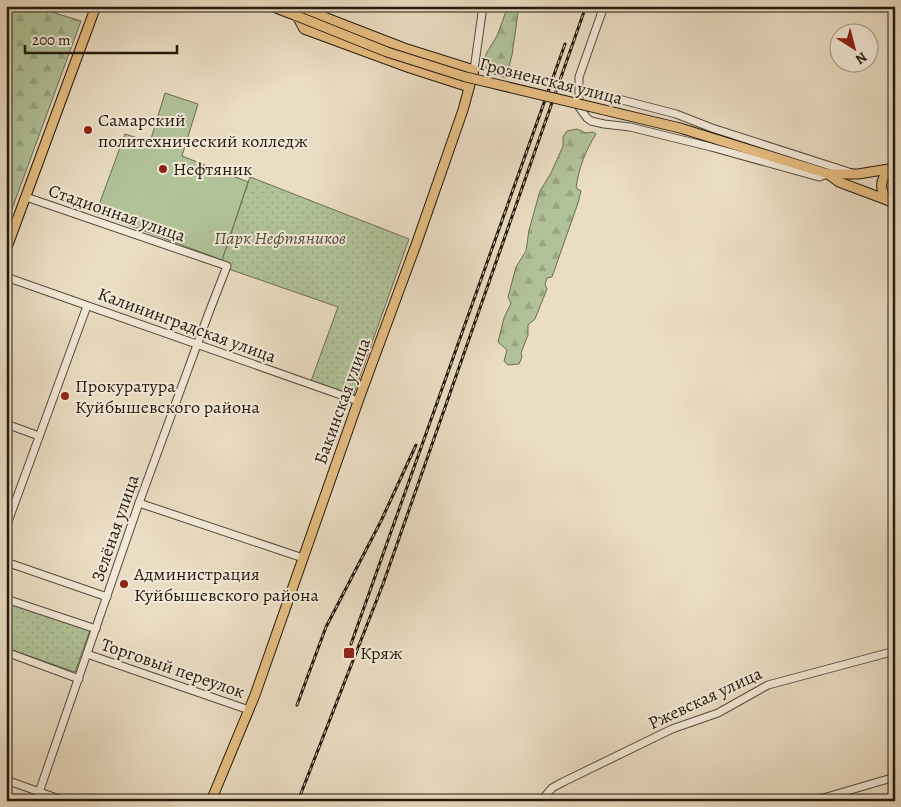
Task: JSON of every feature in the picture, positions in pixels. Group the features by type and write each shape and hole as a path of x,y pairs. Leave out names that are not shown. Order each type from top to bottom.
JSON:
{"main road":[{"path":"6,250 96,6"},
{"name":"Грозненская улица","path":"271,6 387,52 466,77 680,128 828,174"},
{"path":"469,87 410,68 304,29 297,16 311,12 404,48 474,70"},
{"path":"444,61 469,87"},
{"name":"Бакинская улица","path":"211,801 249,710 358,401 417,242 463,110 474,70"},
{"path":"828,174 858,174 892,169"},
{"path":"892,169 884,176 881,186 884,195 892,202"},
{"path":"828,174 839,182 892,202"}],"street":[{"name":"Бакинская улица","path":"474,70 483,6"},
{"path":"604,6 579,77 579,107 592,121 648,131 819,177 828,174"},
{"path":"580,89 676,114 712,128 858,174"},
{"name":"Стадионная улица","path":"26,197 227,266"},
{"name":"Зелёная улица","path":"36,801 140,503 227,266"},
{"name":"Калининградская улица","path":"6,278 358,401"},
{"path":"6,527 86,306"},
{"path":"6,424 39,436"},
{"path":"140,503 303,558"},
{"path":"6,562 107,597"},
{"name":"Торговый переулок","path":"6,599 96,629"},
{"name":"Ржевская улица","path":"541,801 552,788 563,782 672,729 718,712 768,684 895,651"},
{"path":"6,652 79,679"},
{"name":"Торговый переулок","path":"87,654 249,710"},
{"path":"813,801 895,777"},
{"path":"6,780 65,801"}],"green space":[{"path":"6,6 32,6 81,21 8,220 6,219"},
{"path":"508,6 519,6 512,55 506,78 491,73 484,67 486,54 497,36"},
{"name":"Нефтяник","path":"165,93 198,104 182,156 248,182 222,260 96,213 125,134 150,142"},
{"path":"577,129 586,133 593,132 596,134 586,153 579,173 576,188 581,191 578,203 552,277 547,278 545,284 547,289 535,319 528,325 528,335 519,364 508,365 504,361 507,350 498,342 504,318 511,303 508,297 516,267 526,251 529,230 540,191 551,173 563,146 563,137 567,131"},
{"name":"Парк Нефтяников","path":"250,177 409,239 353,396 311,381 338,307 220,266"},
{"path":"6,601 90,630 75,672 6,648"}],"railway":[{"path":"298,801 383,584 586,6"},
{"path":"351,644 565,44"},
{"path":"297,705 326,627 381,521 416,445"},
{"path":"886,801 895,799"}],"place":[{"name":"Самарский политехнический колледж","path":"88,130"},
{"name":"Нефтяник","path":"163,169"},
{"name":"Прокуратура Куйбышевского района","path":"65,396"},
{"name":"Администрация Куйбышевского района","path":"124,584"},
{"name":"Кряж","path":"349,653"}]}
